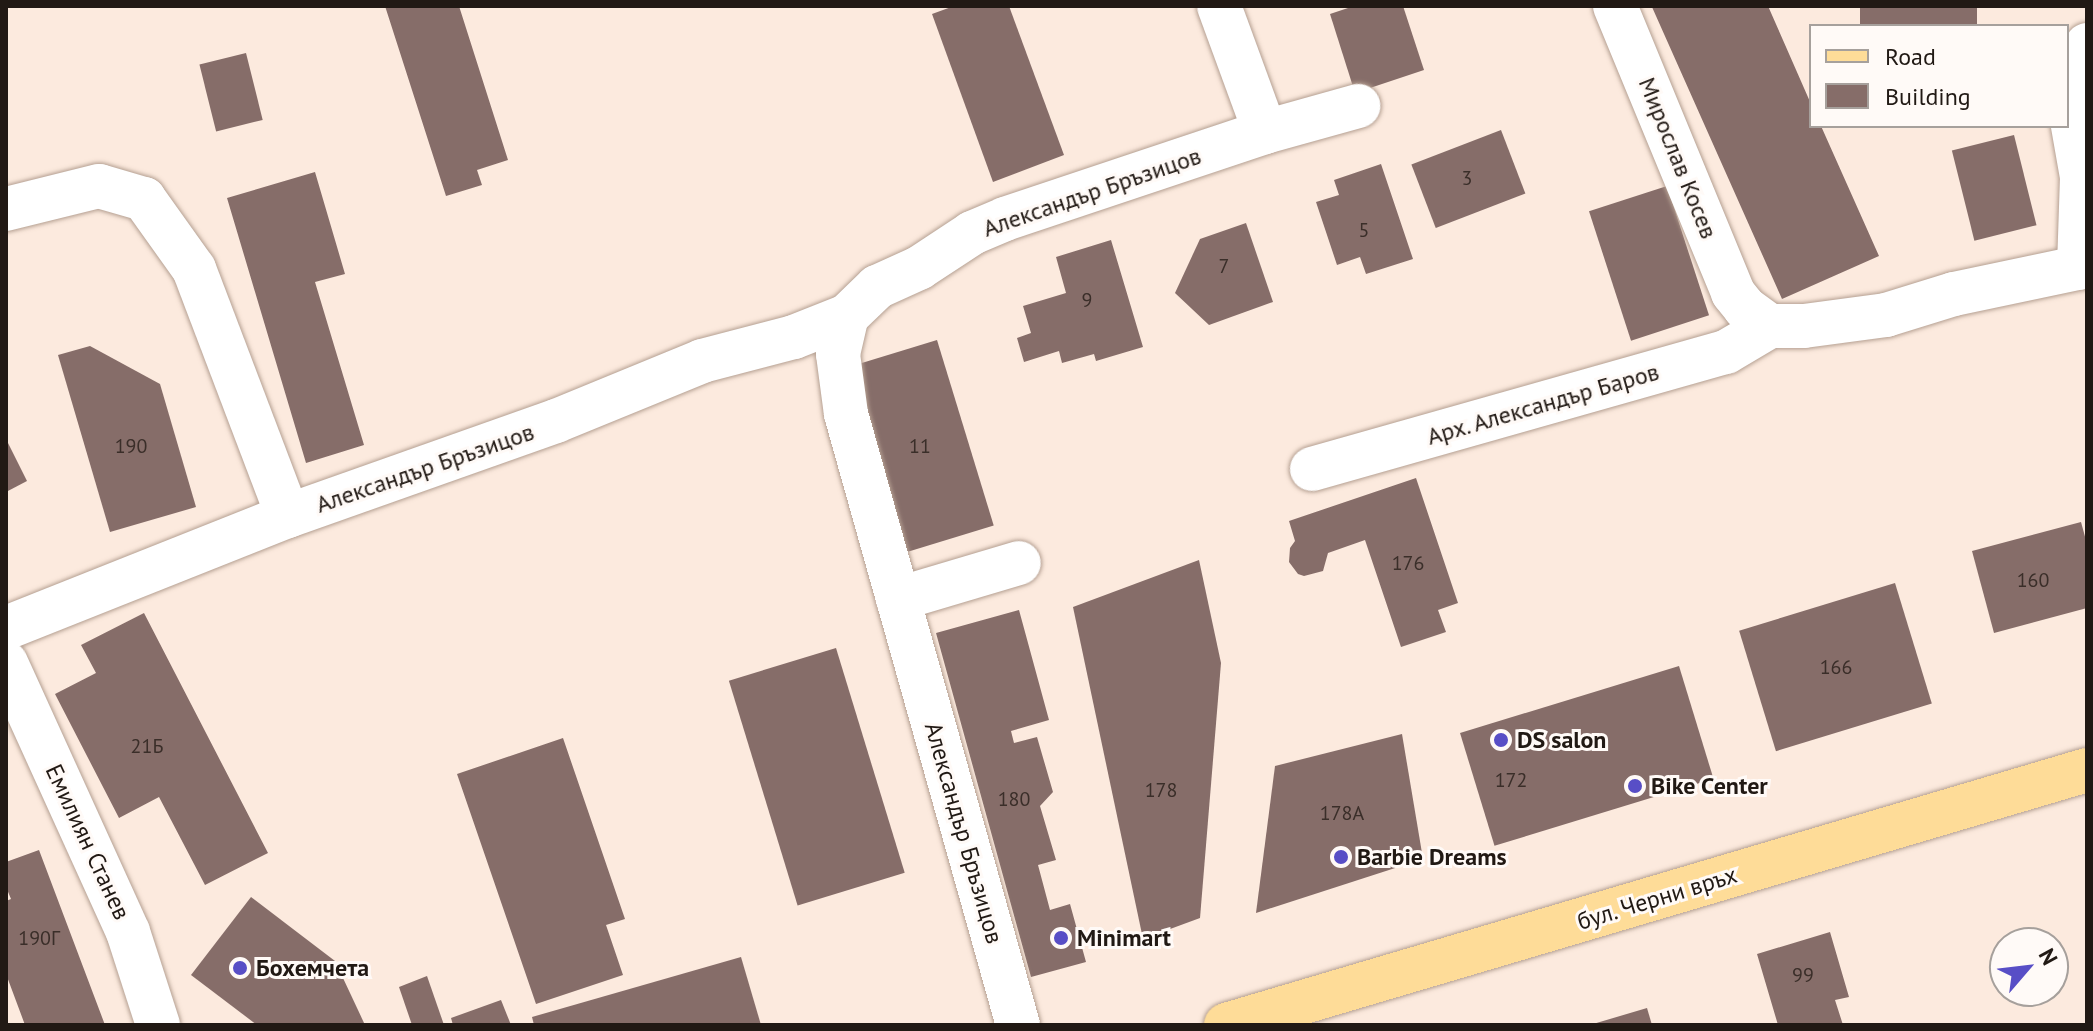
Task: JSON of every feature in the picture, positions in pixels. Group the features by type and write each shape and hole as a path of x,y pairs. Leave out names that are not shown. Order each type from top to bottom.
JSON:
{"main road":[{"name":"бул. Черни връх","path":"1226,1025 1278,1018 2087,770"}],"street":[{"path":"1219,6 1265,132"},
{"name":"Мирослав Косев","path":"1615,6 1733,293 1757,317"},
{"path":"2069,79 2087,45"},
{"path":"1757,317 1804,326 1886,315 1954,294 2083,267 2082,177 2069,103"},
{"name":"Александър Бръзицов","path":"6,628 288,516 556,421 702,361 794,337 847,316 877,287 919,268 972,233 1265,132 1358,106"},
{"path":"6,209 99,186 144,199 194,269 288,516"},
{"name":"Александър Бръзицов","path":"847,316 838,354 846,414 1018,1025"},
{"name":"Арх. Александър Баров","path":"1312,469 1726,352 1757,317"},
{"path":"898,599 1019,563"},
{"name":"Емилиян Станев","path":"6,663 128,932 158,1025"}],"building":[{"path":"385,6 459,6 508,160 477,170 482,185 446,196"},
{"path":"954,6 1009,6 1064,155 993,182 932,14"},
{"path":"1354,6 1403,6 1424,70 1355,93 1330,14"},
{"path":"1768,6 1809,99 1809,128 1822,128 1879,256 1782,299 1652,7"},
{"path":"1860,6 1977,6 1977,24 1860,24"},
{"path":"246,53 263,120 216,132 199,65"},
{"path":"1501,130 1525,193 1436,228 1411,164"},
{"path":"2014,135 2036,225 1974,241 1952,150"},
{"path":"1381,164 1413,259 1366,274 1360,257 1337,265 1316,202 1339,195 1334,180"},
{"path":"315,172 345,274 315,282 364,445 306,463 227,198"},
{"path":"1667,186 1709,315 1631,341 1589,211"},
{"path":"1246,223 1273,302 1209,325 1175,293 1200,239"},
{"path":"1111,240 1143,347 1096,361 1094,354 1062,363 1059,351 1024,362 1017,338 1031,333 1023,306 1066,293 1056,257"},
{"path":"937,340 994,526 904,553 847,367"},
{"path":"90,346 160,384 196,507 110,532 58,355"},
{"path":"6,439 27,481 6,492"},
{"path":"1416,478 1458,603 1438,610 1446,632 1401,647 1365,540 1328,553 1323,571 1304,576 1298,574 1289,562 1290,548 1295,541 1289,521"},
{"path":"2081,522 2087,544 2087,608 1994,633 1972,551"},
{"path":"1199,560 1221,663 1200,918 1143,939 1073,607"},
{"path":"1895,583 1932,703 1776,751 1739,631"},
{"path":"1019,610 1049,720 1011,731 1014,743 1037,737 1053,792 1040,806 1056,860 1038,865 1050,910 1070,904 1086,962 1031,977 936,633"},
{"path":"144,613 268,853 205,885 159,797 119,818 55,694 96,673 81,645"},
{"path":"836,648 905,873 798,905 729,681"},
{"path":"1679,666 1713,779 1495,846 1460,733"},
{"path":"1402,734 1423,859 1256,913 1275,766"},
{"path":"563,738 625,919 606,925 623,975 536,1004 457,774"},
{"path":"39,850 105,1025 25,1025 6,974 6,901 11,899 6,887 6,862"},
{"path":"251,897 335,961 365,1025 257,1025 191,975"},
{"path":"1830,932 1849,997 1835,1000 1843,1025 1778,1025 1757,954"},
{"path":"741,957 761,1025 534,1025 532,1017"},
{"path":"427,976 444,1025 412,1025 399,987"},
{"path":"501,1000 511,1025 453,1025 451,1018"},
{"path":"1647,1008 1652,1025 1593,1025 1593,1024"}],"place":[{"name":"DS salon","path":"1501,740"},
{"name":"Bike Center","path":"1635,786"},
{"name":"Barbie Dreams","path":"1341,857"},
{"name":"Minimart","path":"1061,938"},
{"name":"Бохемчета","path":"240,968"}]}
